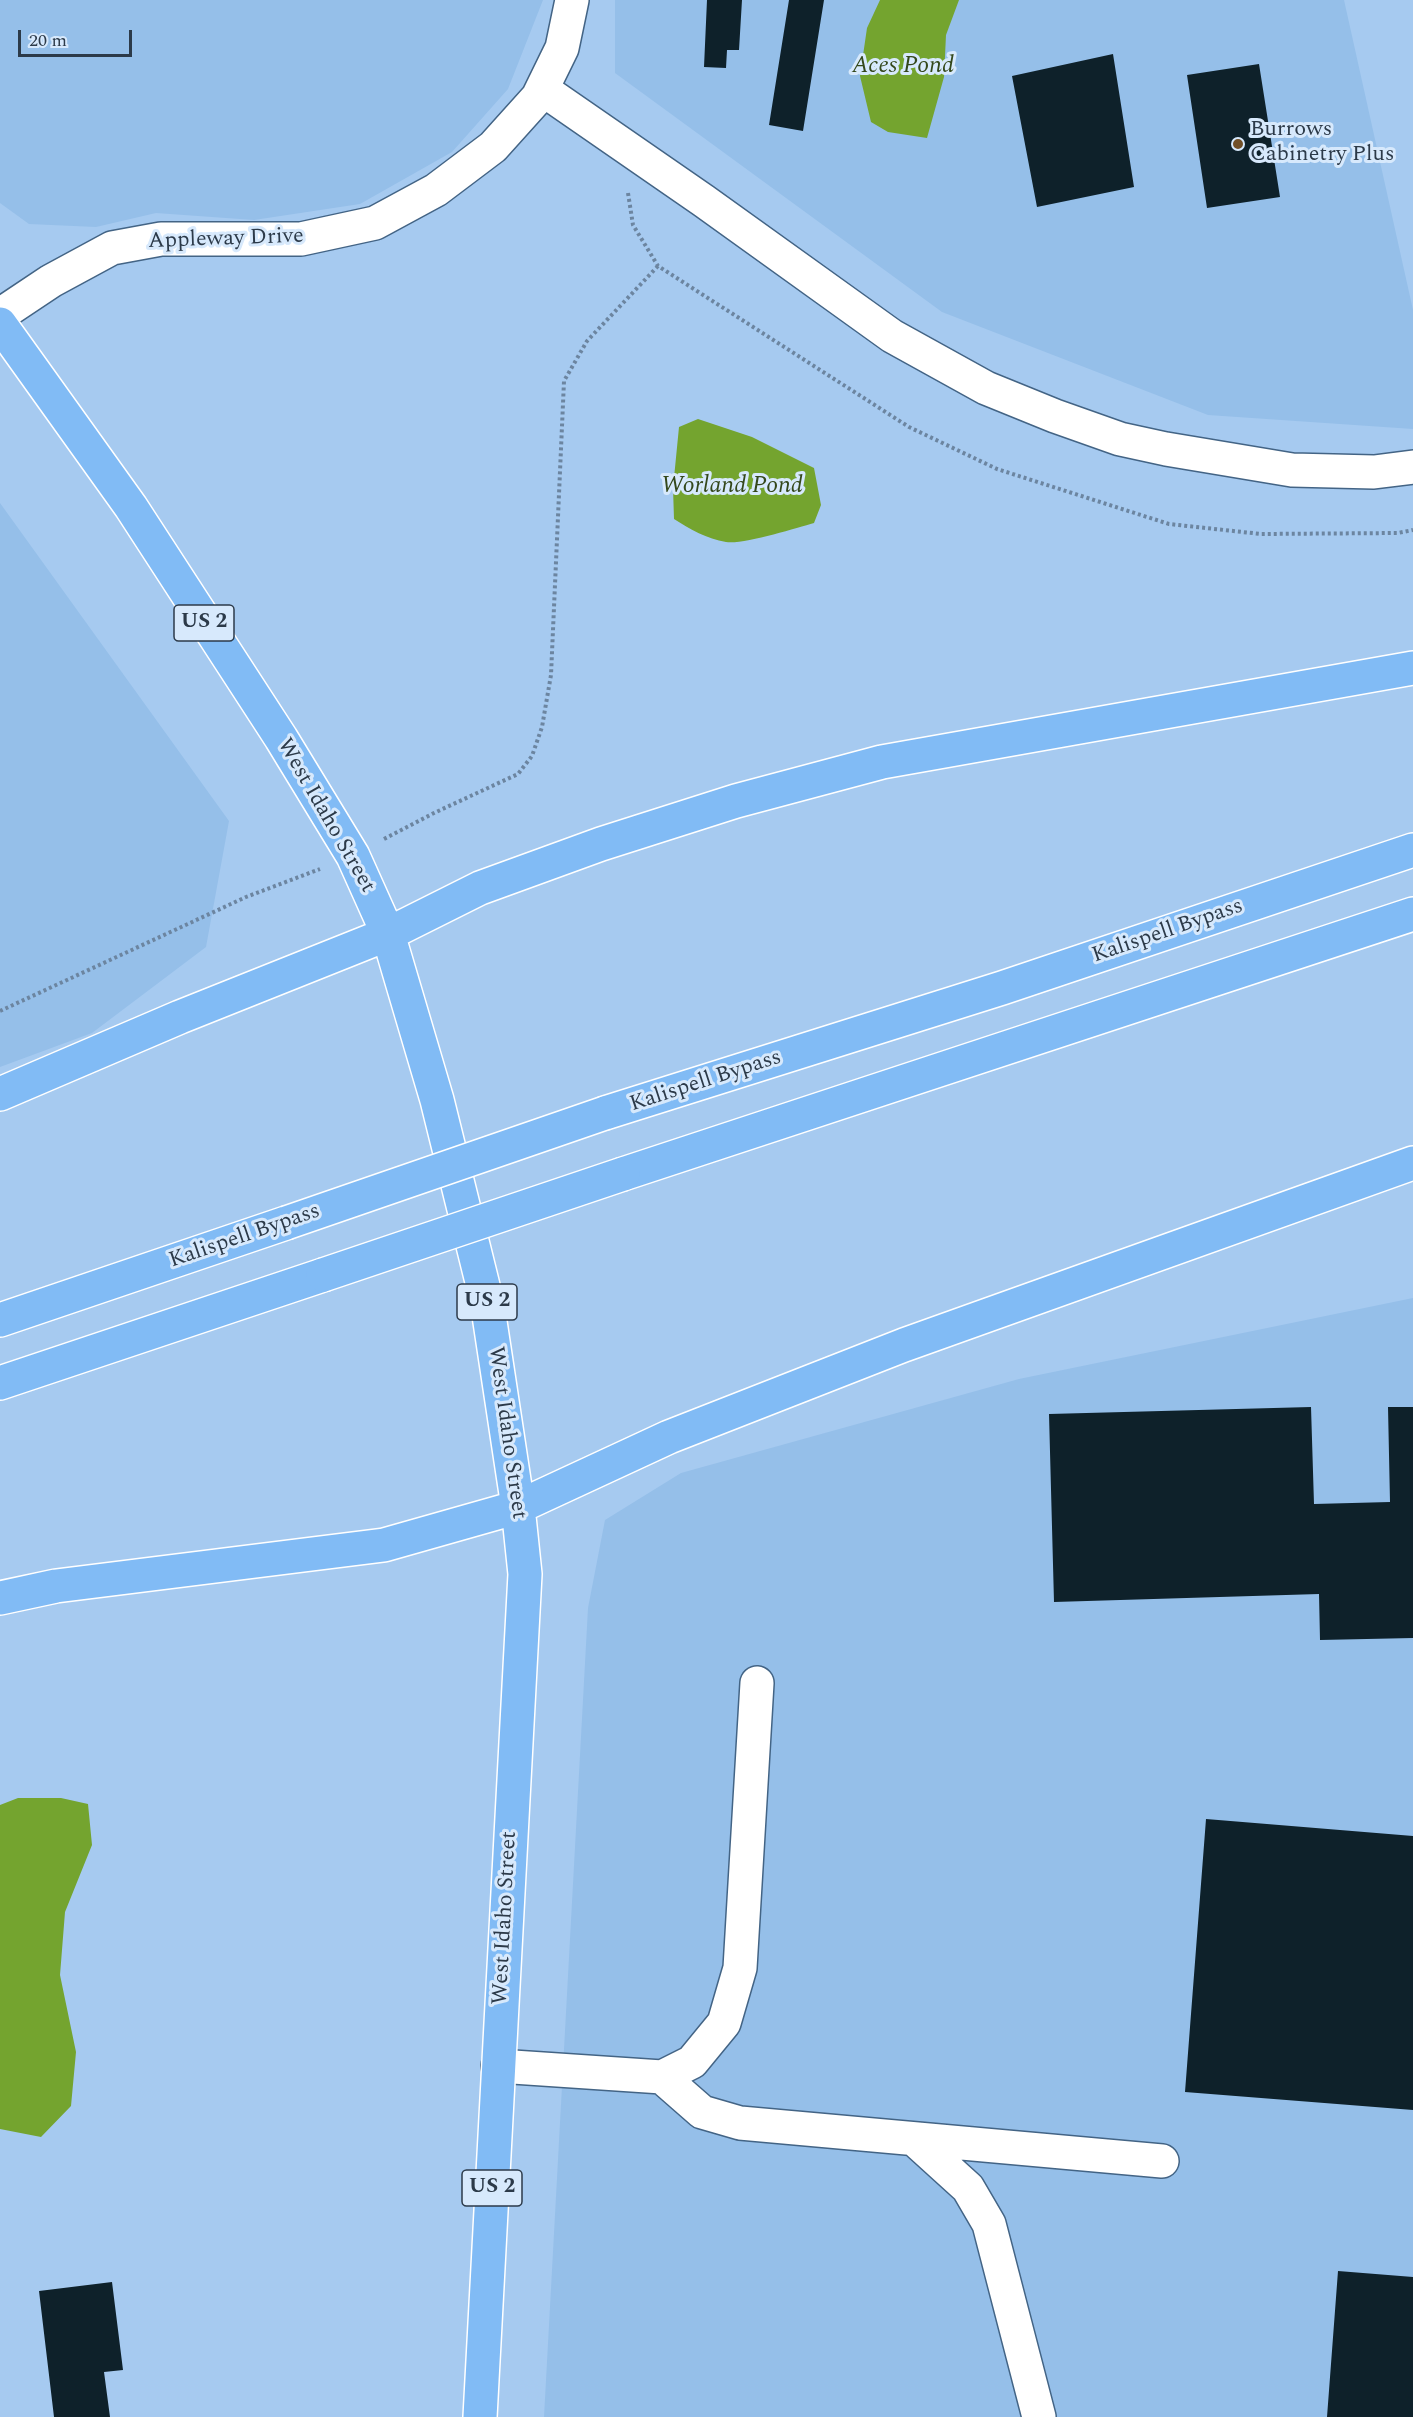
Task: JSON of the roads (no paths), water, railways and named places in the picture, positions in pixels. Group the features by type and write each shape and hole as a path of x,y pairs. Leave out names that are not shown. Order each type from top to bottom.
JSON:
{"highway":[{"name":"West Idaho Street","path":"0,324 131,507 281,738 353,856 388,934 437,1100 487,1302 518,1507 525,1574 480,2417"},
{"path":"0,1094 388,934 480,888 657,825 809,780 882,762 1413,669"},
{"name":"Kalispell Bypass","path":"0,1320 605,1113 1002,988 1413,850"},
{"path":"0,1383 623,1174 1413,914"},
{"path":"0,1598 56,1586 384,1545 518,1507 669,1437 904,1345 1413,1162"}],"street":[{"name":"Appleway Drive","path":"0,315 51,281 112,248 161,239 301,239 375,223 436,190 493,147 542,89 562,48 572,0"},
{"path":"542,89 704,201 892,336 986,388 1055,416 1120,438 1166,449 1292,471 1374,472 1413,467"},
{"path":"498,2067 662,2077 692,2062 724,2024 740,1968 757,1683"},
{"path":"662,2077 702,2112 740,2123 1162,2161"},
{"path":"914,2139 968,2188 989,2224 1039,2417"}],"water":[{"name":"Aces Pond","path":"880,0 959,0 946,35 944,77 927,138 888,132 871,122 860,76 867,28"},
{"name":"Worland Pond","path":"698,419 752,437 814,468 821,505 814,523 769,536 726,542 705,536 674,519 673,488 679,427"},
{"path":"18,1798 61,1798 88,1804 92,1845 65,1912 60,1975 76,2052 71,2106 41,2137 0,2129 0,1805"}],"place":[{"name":"Burrows Cabinetry Plus","path":"1238,144"}]}
